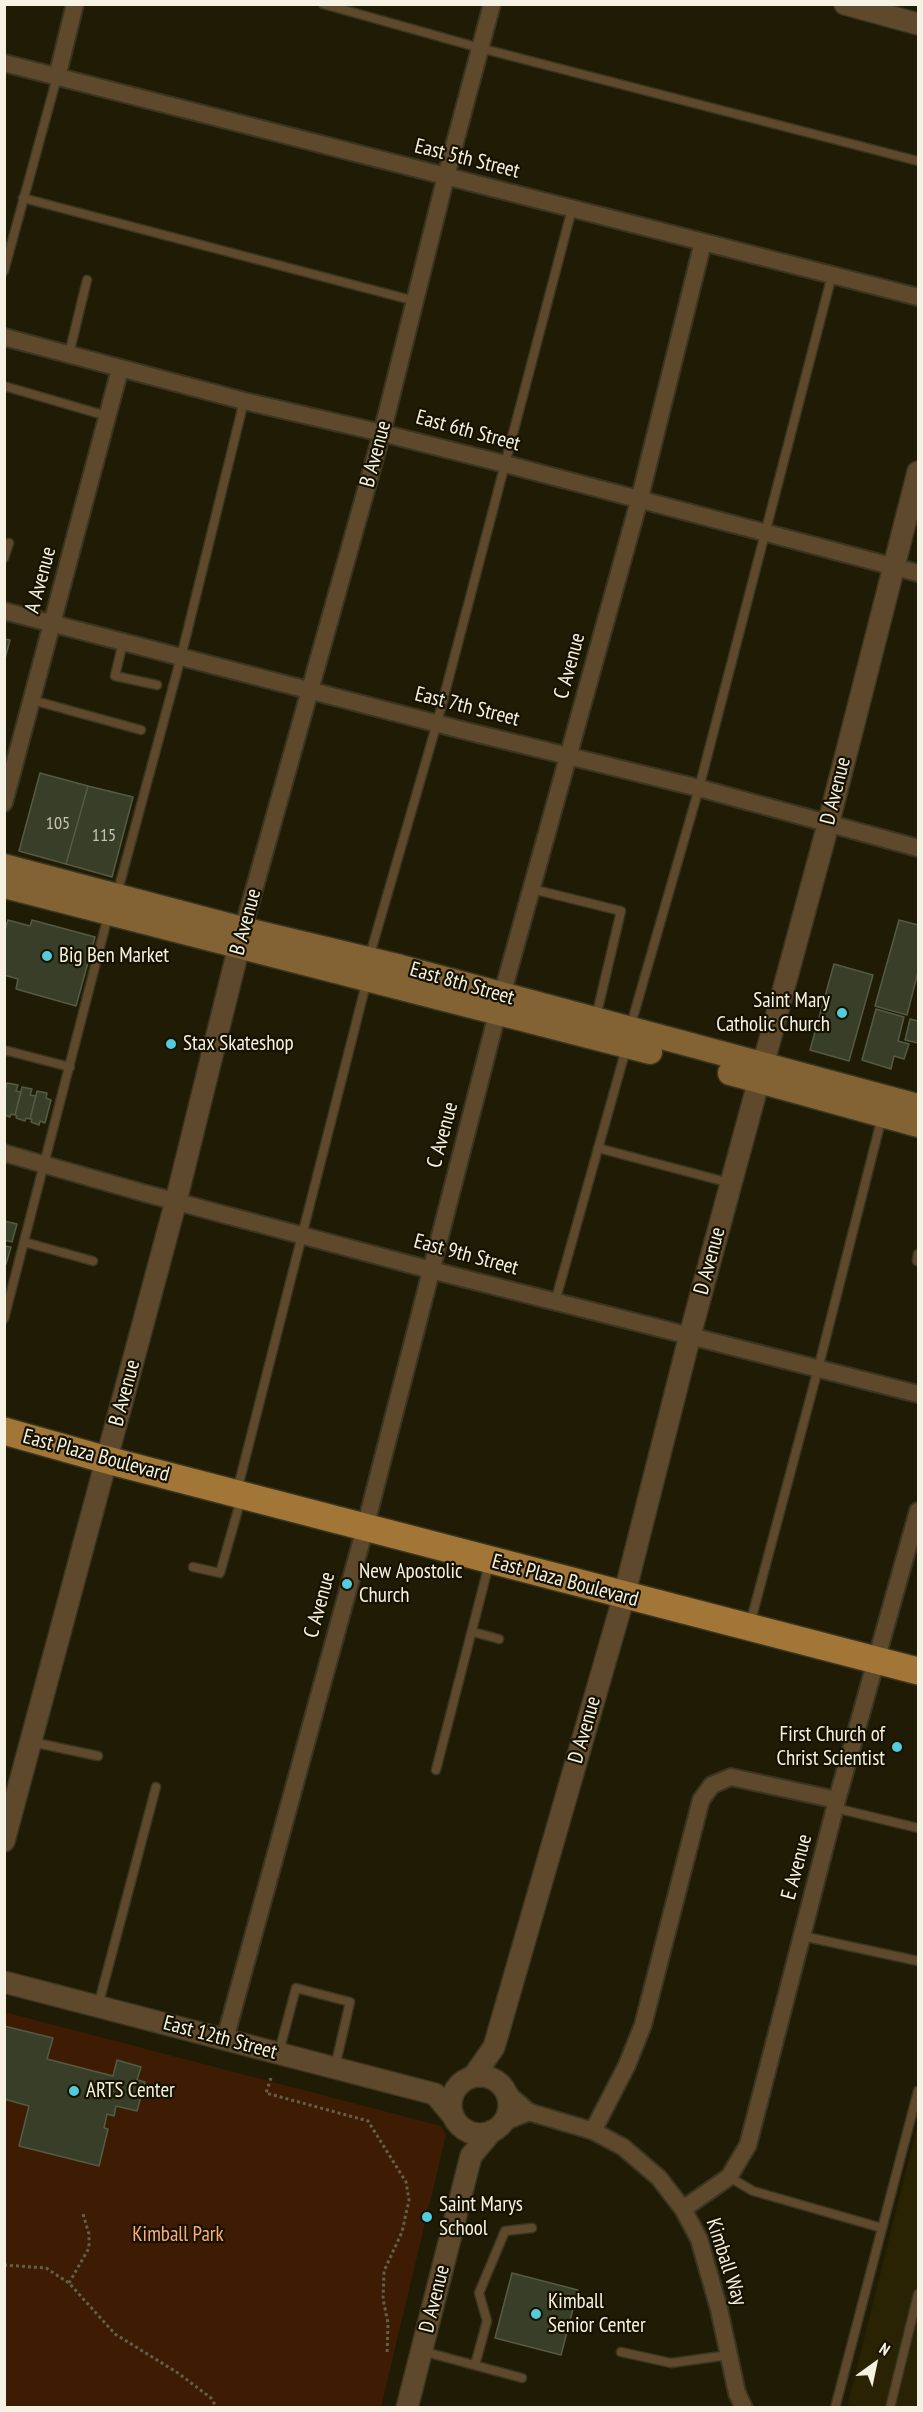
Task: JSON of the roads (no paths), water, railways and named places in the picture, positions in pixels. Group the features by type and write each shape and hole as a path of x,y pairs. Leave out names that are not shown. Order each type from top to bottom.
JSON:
{"main road":[{"name":"East 8th Street","path":"4,866 113,904 241,938 368,969 761,1073 918,1106"},
{"name":"East 8th Street","path":"4,886 113,904"},
{"name":"East 8th Street","path":"500,1004 595,1020 628,1038"},
{"name":"East 8th Street","path":"761,1073 882,1116 918,1125"},
{"name":"East Plaza Boulevard","path":"4,1431 364,1528 918,1671"}],"street":[{"path":"57,77 75,4"},
{"name":"B Avenue","path":"4,1841 176,1201 241,938 382,433 446,176 492,4"},
{"path":"845,4 918,24"},
{"name":"East 5th Street","path":"4,63 918,297"},
{"name":"C Avenue","path":"225,2039 364,1528 500,1004 639,501 703,242"},
{"name":"East 6th Street","path":"4,337 120,369 382,433 918,573"},
{"name":"A Avenue","path":"4,803 120,369"},
{"name":"D Avenue","path":"467,2079 494,2048 624,1596 690,1335 828,825 918,472"},
{"name":"East 7th Street","path":"4,611 699,788 918,849"},
{"name":"East 9th Street","path":"4,1153 431,1270 918,1394"},
{"name":"E Avenue","path":"683,2209 729,2177 748,2145 836,1804 918,1510"},
{"path":"593,2131 627,2065 643,2025 700,1800 712,1785 731,1777 836,1804"},
{"name":"East 12th Street","path":"4,1982 437,2096"},
{"name":"D Avenue","path":"494,2048 503,2088"},
{"path":"498,2127 508,2114 510,2104 503,2088 488,2076 467,2079 437,2096 457,2121 468,2131 478,2134 498,2127 527,2110"},
{"path":"467,2079 452,2098 457,2121 471,2156"},
{"name":"Kimball Way","path":"503,2088 527,2110 593,2131 623,2147 659,2178 683,2209 699,2239 719,2309 737,2393 744,2408"},
{"name":"D Avenue","path":"407,2408 471,2156 498,2127"}],"lane":[{"path":"323,4 480,48 918,161"},
{"path":"4,271 57,77"},
{"path":"23,198 416,301"},
{"path":"193,1568 220,1573 368,969 437,723 572,209"},
{"path":"555,1302 699,788 832,275"},
{"path":"69,354 87,280"},
{"path":"4,386 107,416"},
{"path":"4,1319 113,904 181,657 244,401"},
{"path":"4,558 9,543"},
{"path":"123,642 115,676 157,685"},
{"path":"32,700 141,730"},
{"path":"532,889 621,911 595,1020"},
{"path":"4,1050 70,1067"},
{"path":"749,1627 882,1116"},
{"path":"598,1149 731,1184"},
{"path":"24,1242 93,1261"},
{"path":"918,1254 918,1262"},
{"path":"436,1770 490,1561"},
{"path":"473,1632 499,1639"},
{"path":"31,1742 98,1756"},
{"path":"98,2006 156,1787"},
{"path":"836,1804 918,1828"},
{"path":"802,1936 918,1961"},
{"path":"279,2053 296,1989 350,2002 335,2068"},
{"path":"835,2408 918,2091"},
{"path":"729,2177 753,2191 882,2229"},
{"path":"475,2365 487,2321 479,2293 505,2231 532,2229"},
{"path":"890,2408 918,2294"},
{"path":"422,2351 522,2378"},
{"path":"621,2352 671,2363 729,2355"}],"place":[{"name":"Big Ben Market","path":"47,956"},
{"name":"Saint Mary Catholic Church","path":"842,1013"},
{"name":"Stax Skateshop","path":"171,1044"},
{"name":"New Apostolic Church","path":"347,1584"},
{"name":"First Church of Christ Scientist","path":"897,1747"},
{"name":"ARTS Center","path":"74,2091"},
{"name":"Saint Marys School","path":"427,2217"},
{"name":"Kimball Senior Center","path":"536,2314"}],"park label":[{"name":"Kimball Park","path":"178,2235"}]}
